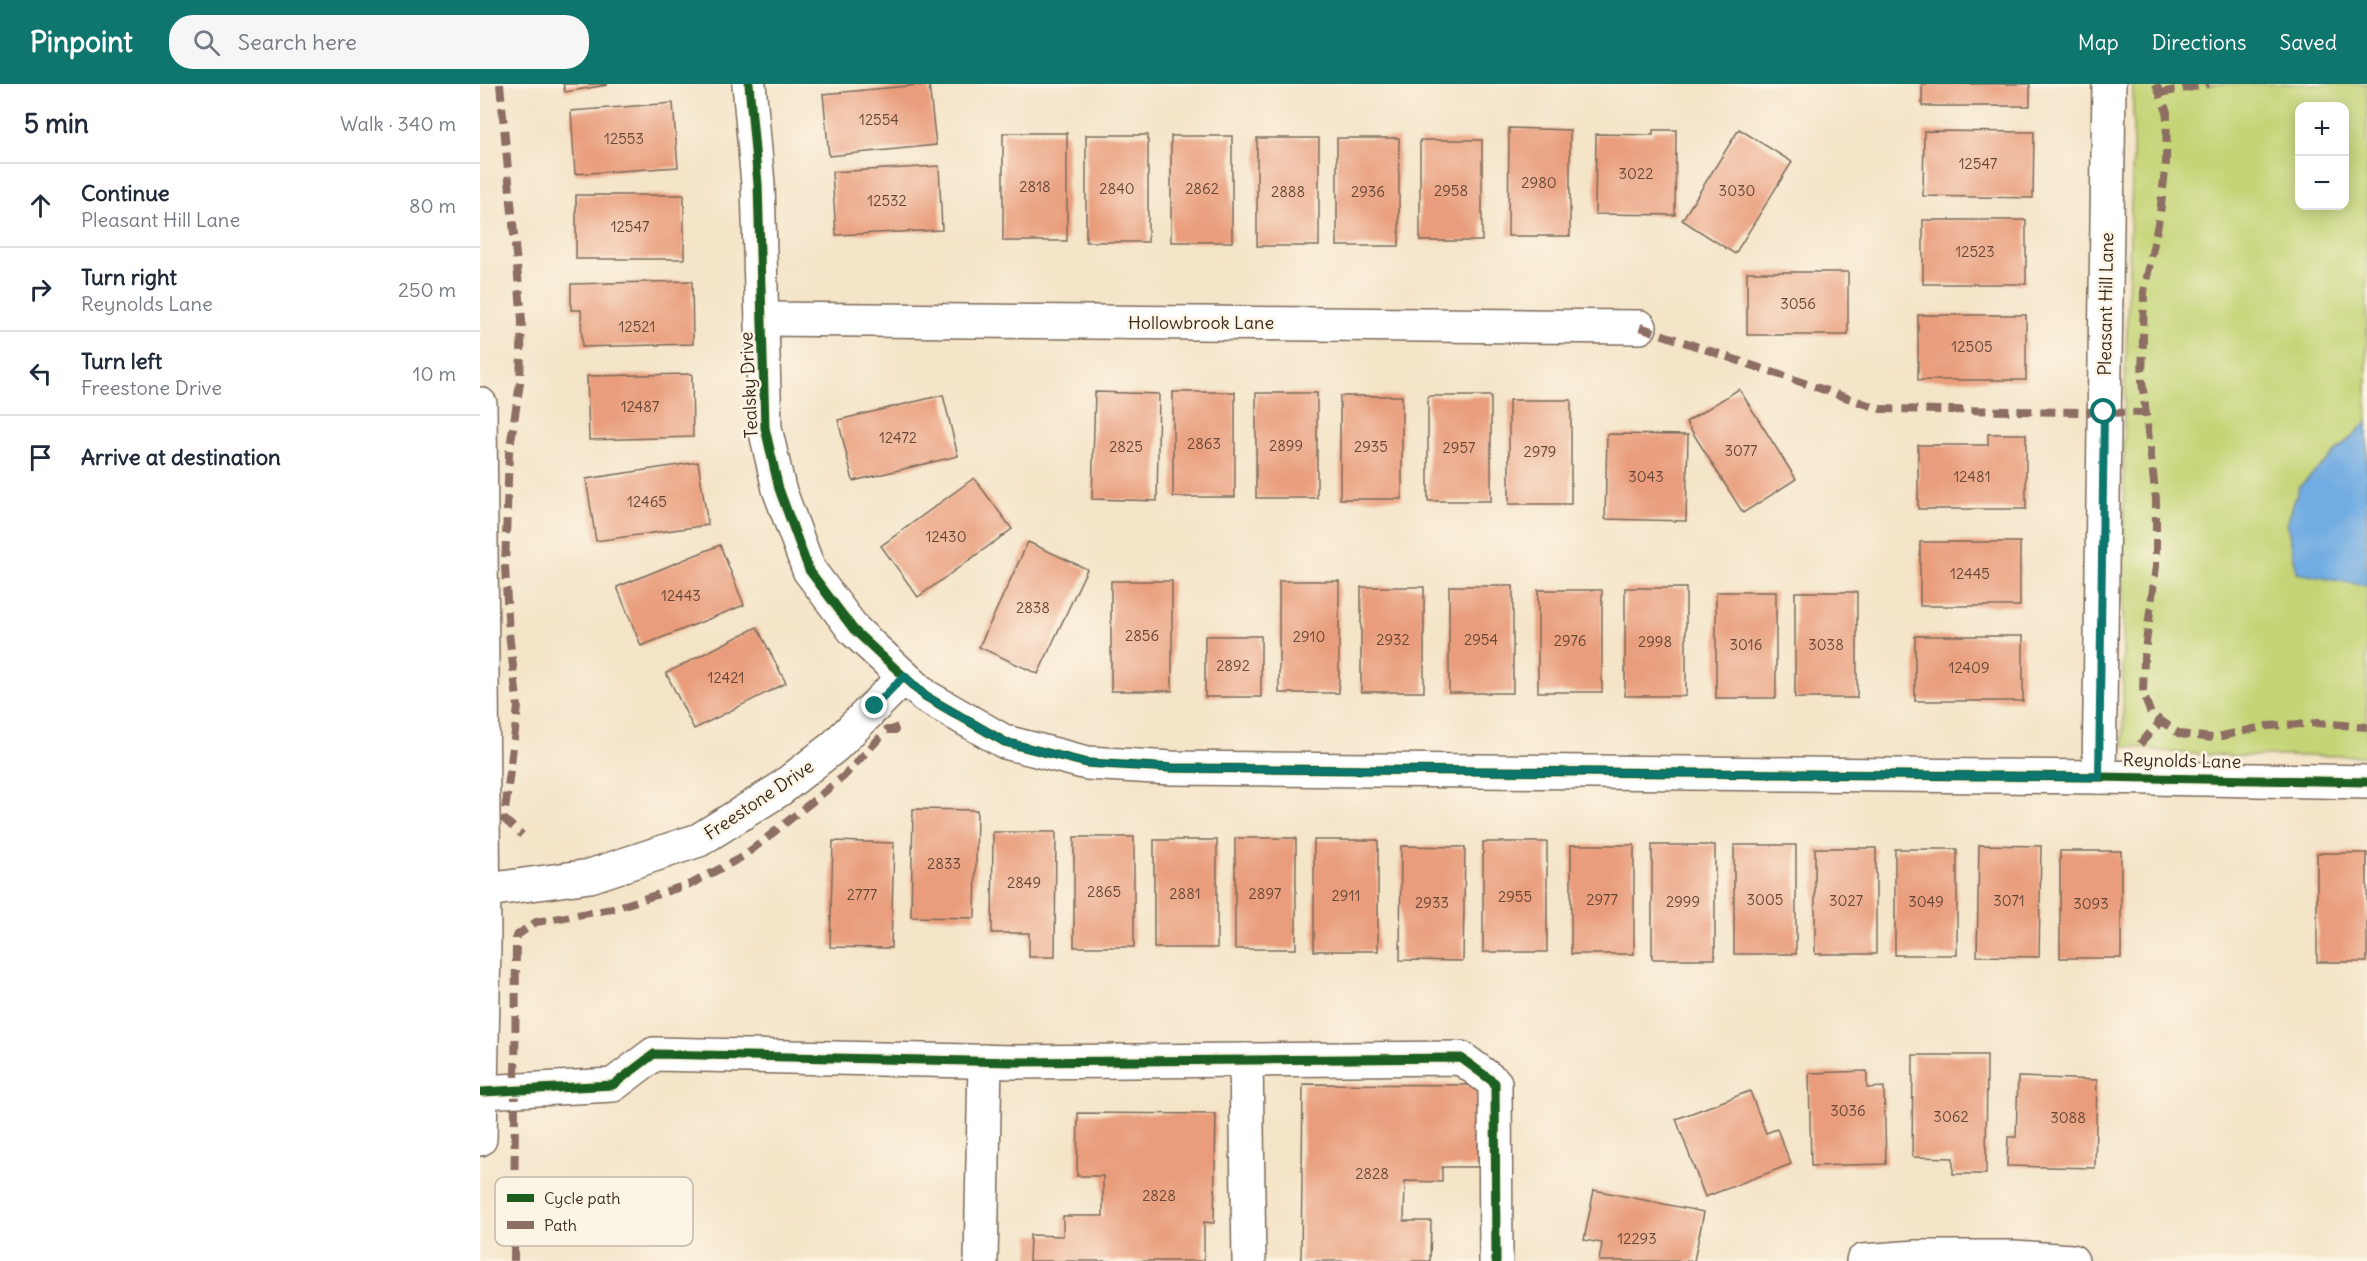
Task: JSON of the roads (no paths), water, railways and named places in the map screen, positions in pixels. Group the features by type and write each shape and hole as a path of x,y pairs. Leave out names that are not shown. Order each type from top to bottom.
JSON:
{"street":[{"name":"Tealsky Drive","path":"748,84 758,184 765,428 779,489 809,570 854,630 904,676"},
{"name":"Pleasant Hill Lane","path":"2099,777 2109,84"},
{"name":"Hollowbrook Lane","path":"762,319 1640,327"},
{"path":"480,404 482,891 480,1139"},
{"name":"Reynolds Lane","path":"904,676 925,696 1005,742 1087,763 1172,768 2099,777 2367,782"},
{"name":"Freestone Drive","path":"482,891 590,876 699,840 779,790 835,746 904,676"},
{"path":"482,1092 613,1085 654,1054 985,1061 1461,1058 1495,1083 1496,1261"},
{"path":"1246,1060 1249,1261"},
{"path":"981,1261 985,1061"},
{"path":"1863,1261 1917,1257 2014,1257 2072,1261"}],"water":[{"path":"2367,422 2367,586 2297,573 2287,523 2299,487"}]}
